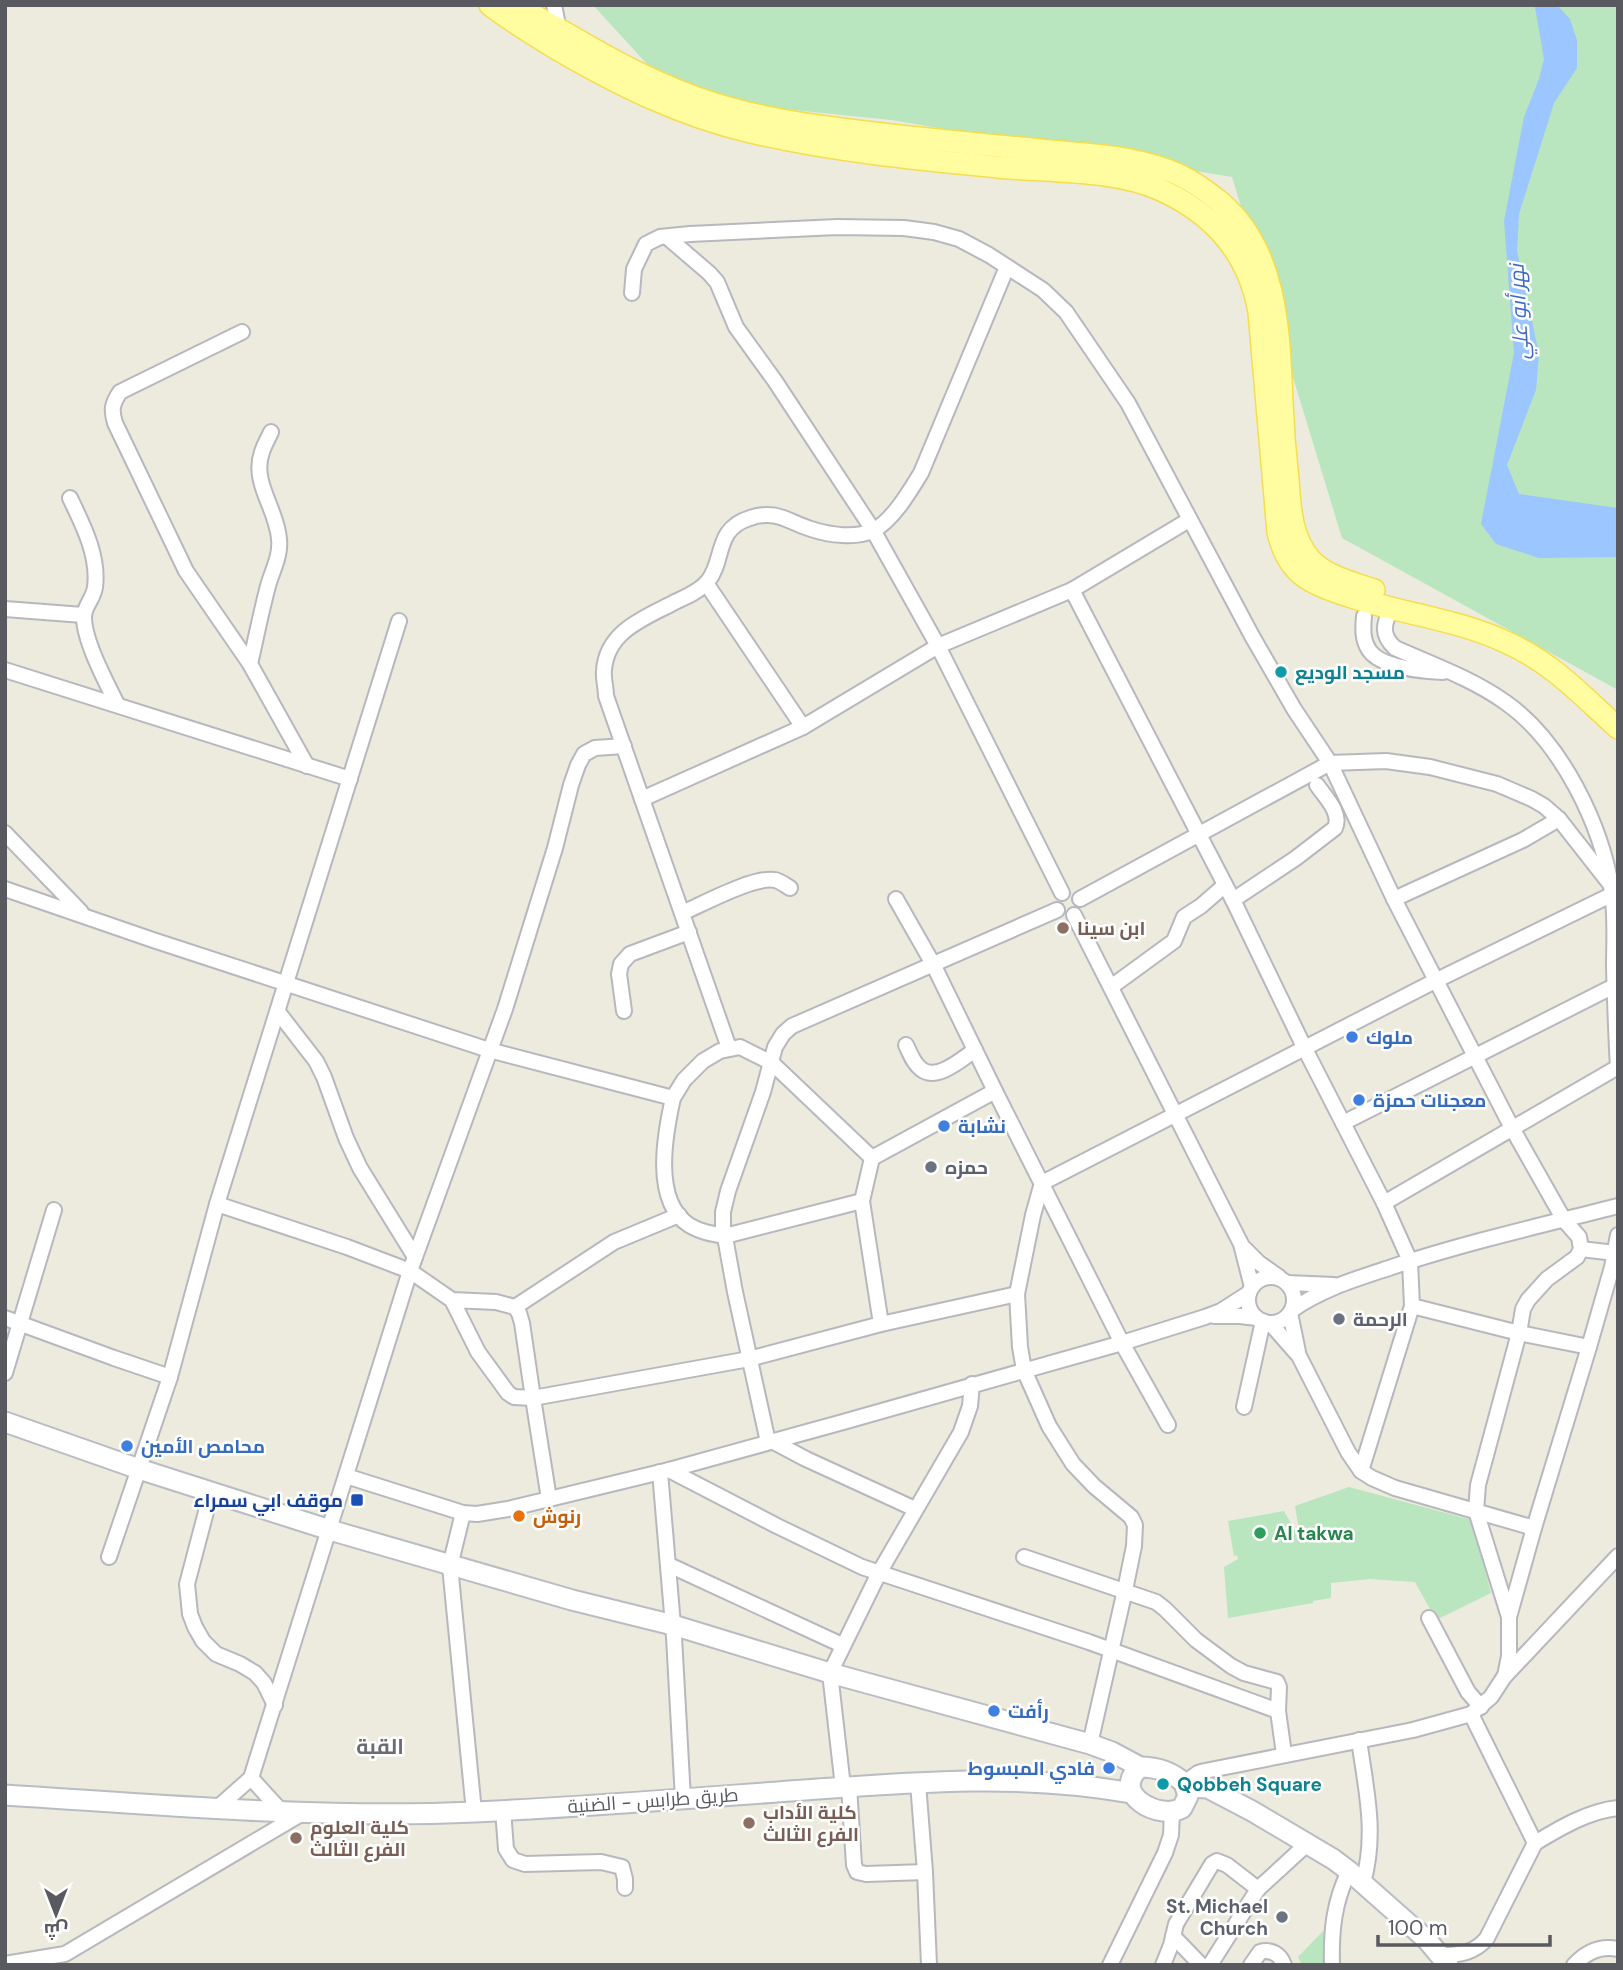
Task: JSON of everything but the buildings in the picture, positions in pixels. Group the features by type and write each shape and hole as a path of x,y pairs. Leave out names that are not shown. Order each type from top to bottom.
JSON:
{"main road":[{"path":"490,5 531,23 559,30 661,84 715,104 824,127 878,143 1000,167 1138,162 1189,179 1238,219 1267,275 1274,300 1279,338 1283,430 1293,525 1298,542 1311,560 1335,576 1371,592 1472,615 1511,630 1554,654 1618,712"},
{"path":"517,5 531,23 617,83 666,106 751,132 801,142 878,143"},
{"path":"1078,163 1106,175 1159,189 1186,203 1227,237 1240,257 1251,282 1259,312 1278,532 1282,547 1291,563 1303,576 1327,589 1465,626 1505,641 1536,656 1564,677 1618,728"},
{"path":"5,1422 211,1493 330,1530 450,1566 673,1625 830,1672 1090,1744 1140,1767 1156,1768 1185,1785 1208,1788 1307,1844 1356,1877 1427,1940 1444,1960"},
{"path":"1140,1767 1133,1775 1130,1789 1135,1799 1145,1804 1172,1812 1178,1811 1185,1805 1188,1796 1185,1785"},
{"name":"طريق طرابس - الضنية","path":"5,1796 291,1813 474,1812 846,1787 1009,1780 1057,1783 1131,1793"}],"street":[{"path":"554,5 559,30"},
{"path":"632,293 634,269 646,244 660,237 837,227 904,228 934,232 960,239 1043,290 1066,312 1128,403 1288,699 1330,763 1394,899 1512,1128 1564,1220 1579,1237 1581,1249 1577,1257 1547,1279 1523,1309 1478,1485 1476,1511 1510,1616"},
{"path":"667,237 717,282 736,327 775,381 873,530 937,646 1062,893"},
{"path":"729,1048 607,696 604,670 612,643 625,630 688,596 706,583 714,572 722,541 736,525 749,518 763,515 783,516 810,529 852,535 873,530 899,506 921,473 1007,267"},
{"path":"242,332 120,393 111,412 186,571 250,664 307,765"},
{"path":"250,664 278,557 279,539 270,503 262,488 260,468 261,453 271,432"},
{"path":"70,498 81,520 93,557 94,591 83,615 85,630 117,704"},
{"path":"642,799 803,727 937,646 1072,590 1189,520"},
{"path":"706,583 803,727"},
{"path":"1072,590 1233,900 1384,1203 1410,1261 1412,1306 1361,1471"},
{"path":"1384,1203 1618,1068 1611,889 1603,851 1582,800 1562,765 1529,721 1503,700 1469,679 1395,648 1388,642 1386,619 1392,608"},
{"path":"5,609 83,615"},
{"path":"1364,616 1363,634 1367,648 1378,658 1423,671 1455,673"},
{"path":"109,1558 170,1377 217,1205 399,621"},
{"path":"5,670 350,779"},
{"path":"216,1810 251,1778 412,1264 505,1009 578,765 584,754 595,748 624,746"},
{"path":"1080,899 1330,763 1386,761 1409,763 1497,784 1517,791 1544,806 1559,819 1611,889"},
{"path":"1233,900 1335,828 1338,817 1317,785"},
{"path":"1394,899 1522,840 1559,819"},
{"path":"5,833 87,918"},
{"path":"682,913 763,880 777,880 790,888"},
{"path":"1111,987 1174,941 1184,918 1225,885"},
{"path":"5,889 489,1050 673,1098"},
{"path":"1090,1744 1134,1545 1134,1521 1073,1464 1049,1426 1024,1370 1017,1294 1042,1183 1611,889"},
{"path":"1074,892 1080,899 1080,908 1074,915 1063,915 1057,911 1056,899 1062,893 1074,892"},
{"path":"896,899 933,964 1122,1343 1168,1424"},
{"path":"770,1442 749,1359 723,1226 723,1212 775,1047 792,1026 1057,911"},
{"path":"1074,915 1241,1244 1250,1290 1249,1307 1299,1356"},
{"path":"624,1011 619,974 621,964 630,954 689,932"},
{"path":"1343,1123 1614,986"},
{"path":"278,1012 316,1061 360,1168 412,1264 452,1300 478,1352 502,1387 514,1397 533,1398 749,1359 881,1324 1017,1294"},
{"path":"906,1045 915,1063 923,1071 934,1073 954,1065 975,1050"},
{"path":"862,1201 725,1236 706,1233 688,1225 668,1195 664,1181 666,1138 673,1098 684,1080 703,1061 720,1051 740,1047 772,1063 872,1158"},
{"path":"881,1324 862,1201 872,1158 995,1091"},
{"path":"217,1205 347,1247 412,1264"},
{"path":"1205,1317 1223,1315 1281,1320 1315,1295 1339,1285 1459,1246 1618,1206"},
{"path":"5,1374 54,1210"},
{"path":"515,1307 614,1242 679,1214"},
{"path":"1504,1677 1509,1656 1510,1616 1589,1347 1618,1235"},
{"path":"1241,1244 1293,1291 1291,1311 1299,1356 1348,1452 1361,1471 1395,1488 1534,1528"},
{"path":"1581,1249 1615,1253"},
{"path":"346,1476 463,1513 477,1514 508,1509 665,1471 1122,1343 1221,1311 1264,1278 1273,1276 1284,1281 1339,1285"},
{"path":"452,1300 496,1302 515,1307 519,1313 549,1499"},
{"path":"1412,1306 1519,1333 1589,1347"},
{"path":"5,1318 170,1377"},
{"path":"1244,1407 1263,1320"},
{"path":"925,1872 866,1874 857,1871 854,1865 830,1672 878,1573 961,1432 970,1406 972,1384"},
{"path":"770,1442 915,1509"},
{"path":"665,1471 683,1799"},
{"path":"665,1471 878,1573 1047,1627 1278,1711"},
{"path":"211,1493 187,1584 190,1614 203,1641 215,1654 255,1673 264,1683 275,1705"},
{"path":"463,1513 450,1566 474,1812"},
{"path":"1185,1785 1192,1776 1205,1771 1413,1730 1476,1710 1492,1697 1504,1677 1618,1556"},
{"path":"1024,1557 1156,1602 1196,1640 1231,1666 1244,1673 1277,1682 1284,1754"},
{"path":"669,1565 842,1645"},
{"path":"1429,1618 1468,1692 1535,1843"},
{"path":"1332,1965 1334,1910 1370,1851 1371,1826 1359,1740"},
{"path":"5,1964 66,1959 291,1813 251,1778"},
{"path":"918,1783 929,1965"},
{"path":"1444,1960 1481,1945 1487,1938 1535,1843 1588,1815 1618,1808"},
{"path":"503,1810 506,1849 513,1860 525,1864 601,1862 622,1867 625,1888"},
{"path":"1110,1965 1165,1853 1171,1835 1172,1812"},
{"path":"1210,1965 1258,1889 1307,1844"},
{"path":"1163,1965 1176,1924 1212,1864 1217,1861 1227,1865 1258,1889"},
{"path":"1173,1936 1201,1965"},
{"path":"1574,1965 1594,1950 1603,1947 1618,1949"},
{"path":"1251,1965 1260,1952 1266,1951 1276,1954 1284,1965"}],"green space":[{"path":"593,5 1618,5 1618,690 1342,538 1232,177 891,120 678,98"},
{"path":"1349,1487 1472,1520 1491,1593 1436,1620 1415,1582 1370,1579 1331,1583 1331,1598 1313,1603 1228,1618 1224,1567 1238,1559 1237,1555 1234,1556 1228,1521 1284,1511 1301,1541 1295,1506"},
{"path":"1329,1925 1324,1965 1302,1965 1298,1957"}],"water":[{"name":"نهر أبو علي","path":"1533,5 1557,5 1570,19 1577,40 1577,68 1554,103 1519,214 1517,251 1539,354 1536,390 1507,465 1519,494 1618,508 1618,557 1539,558 1496,544 1481,524 1514,353 1504,221 1524,117 1544,59"}],"place":[{"name":"مسجد الوديع","path":"1281,672"},
{"name":"ابن سينا","path":"1063,928"},
{"name":"ملوك","path":"1352,1037"},
{"name":"معجنات حمزة","path":"1359,1100"},
{"name":"نشابة","path":"944,1126"},
{"name":"حمزه","path":"931,1167"},
{"name":"الرحمة","path":"1339,1319"},
{"name":"محامص الأمين","path":"127,1446"},
{"name":"موقف ابي سمراء","path":"357,1500"},
{"name":"رنوش","path":"519,1516"},
{"name":"Al takwa","path":"1260,1533"},
{"name":"رأفت","path":"994,1711"},
{"name":"فادي المبسوط","path":"1109,1768"},
{"name":"Qobbeh Square","path":"1163,1784"},
{"name":"كلية الأداب الفرع الثالث","path":"749,1823"},
{"name":"كلية العلوم الفرع الثالث","path":"296,1838"},
{"name":"St. Michael Church","path":"1282,1917"}],"district":[{"name":"القبة","path":"380,1747"}]}
